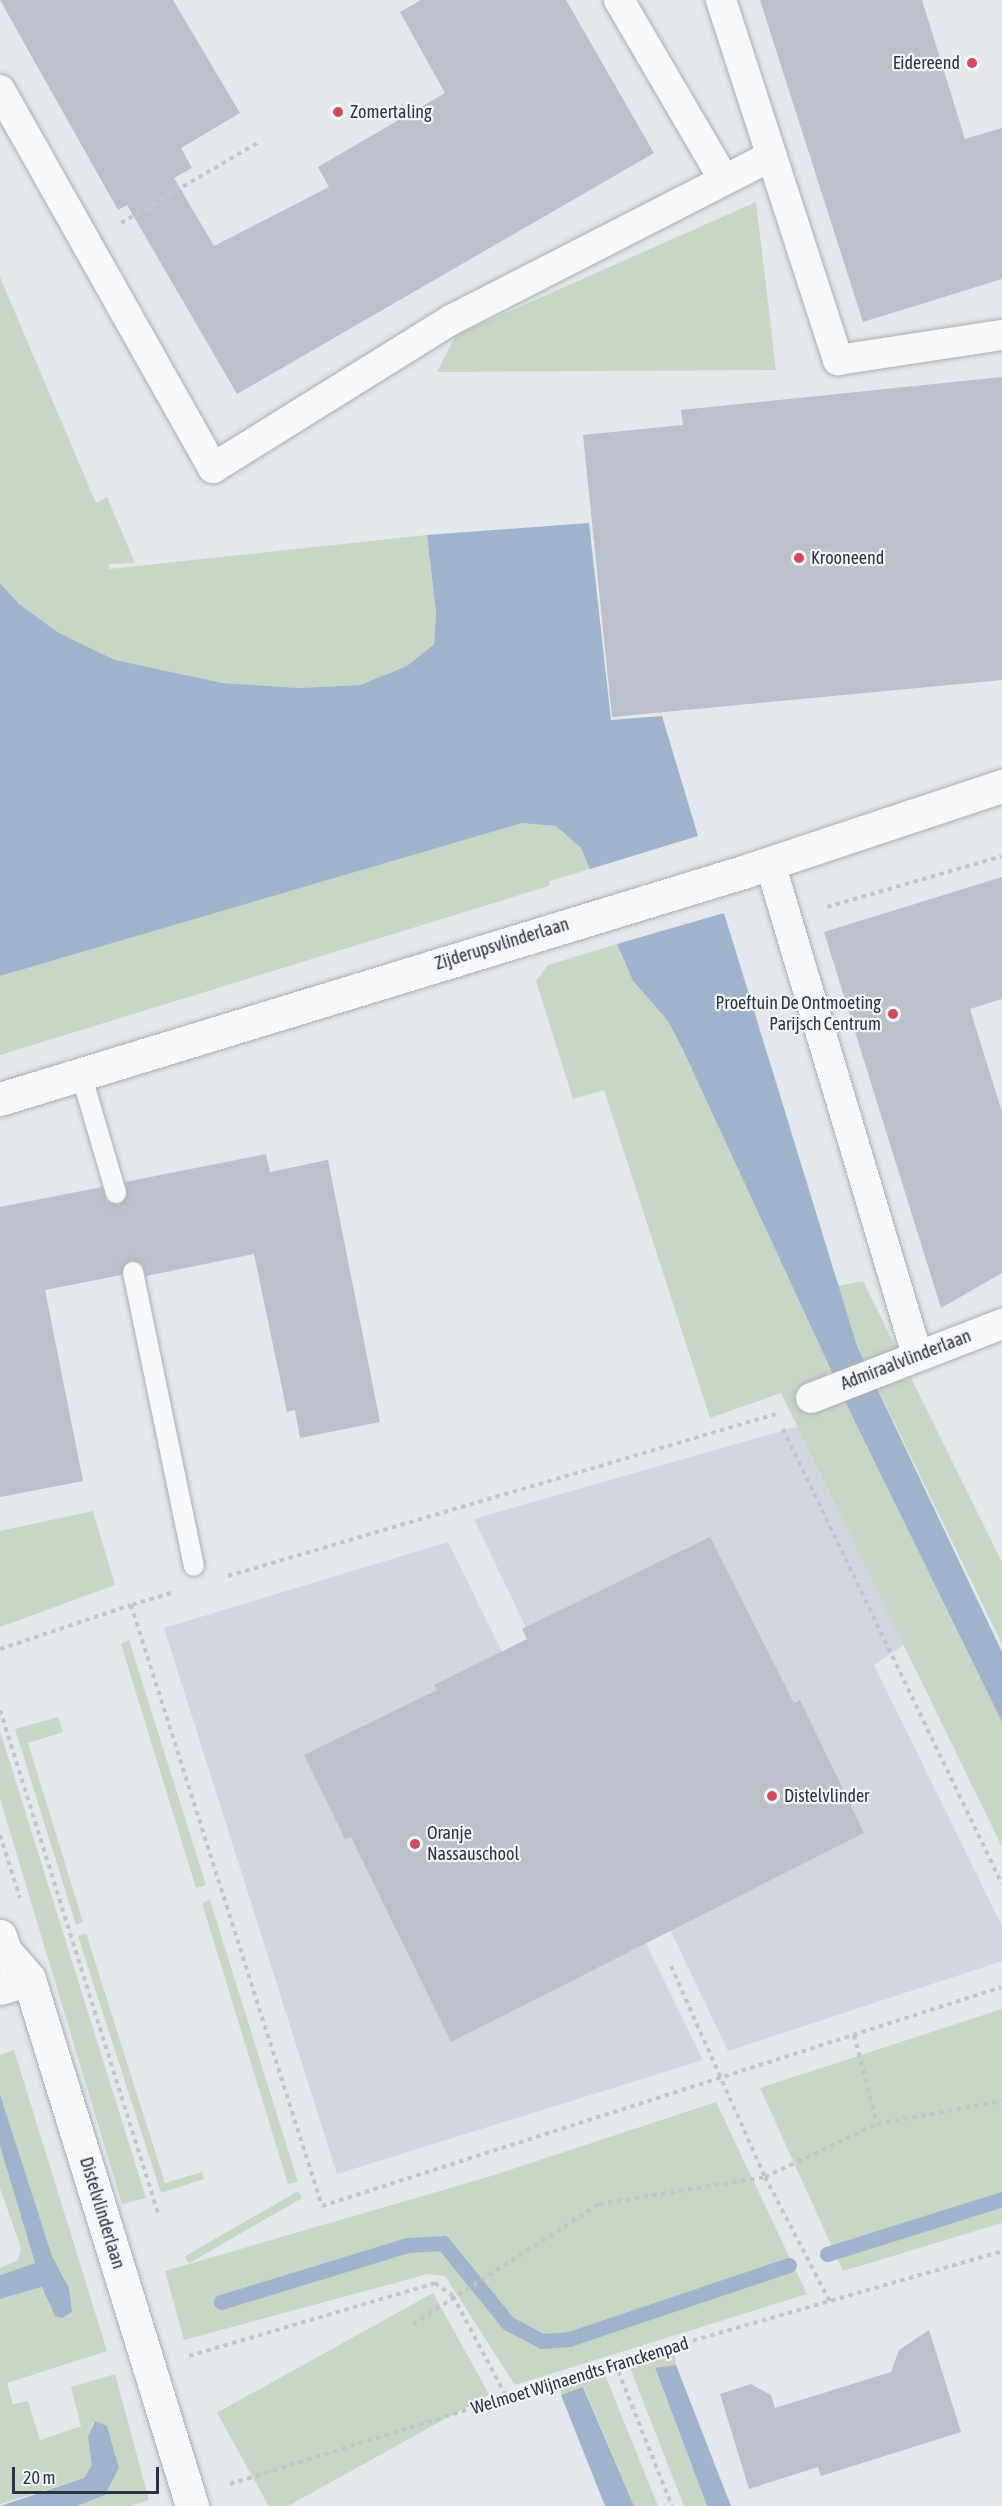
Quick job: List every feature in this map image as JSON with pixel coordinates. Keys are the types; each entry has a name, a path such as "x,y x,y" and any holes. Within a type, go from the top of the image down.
{"street":[{"path":"619,0 724,180"},
{"path":"721,0 838,360 1002,335"},
{"path":"0,90 213,468 451,320 772,156"},
{"name":"Zijderupsvlinderlaan","path":"0,1099 549,929 758,867 1002,786"},
{"path":"758,867 786,918 917,1354"},
{"name":"Admiraalvlinderlaan","path":"811,1398 917,1354 1002,1324"},
{"name":"Distelvlinderlaan","path":"0,1936 151,2368 190,2501"}],"lane":[{"path":"81,1074 116,1193"},
{"path":"133,1272 194,1566"}],"path":[{"path":"86,243 259,142"},
{"path":"786,918 1002,856"},
{"path":"221,1578 776,1414 1002,1884"},
{"path":"0,1649 176,1591"},
{"path":"131,1605 322,2206 1002,1987"},
{"path":"0,1710 158,2213"},
{"path":"671,1965 765,2177 831,2304"},
{"path":"854,2035 877,2124"},
{"path":"413,2324 453,2296 599,2204 765,2177 877,2124 1002,2101"},
{"name":"Welmoet Wijnaendts Franckenpad","path":"190,2501 615,2363 831,2304 1002,2251"},
{"path":"151,2368 435,2283 453,2296 507,2398"},
{"path":"615,2363 672,2506"}],"shaded area":[{"name":"Distelvlinder","path":"799,1426 905,1644 874,1665 1002,1926 1002,1961 728,2051 474,1519"},
{"name":"Oranje Nassauschool","path":"448,1542 703,2060 337,2174 164,1628"}],"green space":[{"path":"756,202 776,370 437,372 456,335"},
{"path":"0,277 96,503 107,497 135,563 109,564 109,569 427,535 436,613 434,644 407,666 360,685 299,688 223,683 115,660 59,633 19,604 0,583"},
{"path":"522,822 556,826 581,848 590,869 550,881 549,886 0,1055 0,976"},
{"path":"617,944 633,981 668,1021 683,1050 855,1422 1002,1722 1002,1847 781,1393 710,1418 604,1090 573,1099 536,981 548,965"},
{"path":"863,1281 1002,1562 1002,1644 857,1346 838,1286"},
{"path":"93,1511 115,1585 0,1627 0,1531"},
{"path":"129,1640 206,1885 196,1888 121,1644"},
{"path":"58,1717 63,1732 28,1743 83,1922 76,1925 15,1729"},
{"path":"0,1734 146,2198 122,2204 0,1799"},
{"path":"210,1900 298,2182 288,2184 202,1903"},
{"path":"86,1933 165,2183 202,2172 204,2179 161,2193 78,1936"},
{"path":"1002,2009 1002,2223 843,2271 760,2088"},
{"path":"14,2050 107,2351 7,2383 13,2404 28,2401 40,2440 81,2426 71,2387 115,2374 149,2500 130,2506 77,2506 105,2495 119,2468 107,2426 92,2422 92,2465 84,2478 0,2504 0,2299 43,2287 55,2316 70,2314 65,2279 52,2257 0,2094 0,2055"},
{"path":"716,2102 807,2294 515,2385 445,2276 428,2274 184,2340 165,2271 488,2177"},
{"path":"0,2146 35,2263 0,2275 0,2268 18,2260 21,2248 0,2188"},
{"path":"298,2191 302,2198 189,2263 185,2256"},
{"path":"433,2293 489,2394 288,2506 269,2506 217,2413"},
{"path":"675,2355 676,2365 655,2369 707,2506 684,2506 629,2365"},
{"path":"604,2372 658,2506 634,2506 584,2387 561,2395 561,2387"}],"water":[{"path":"589,523 611,720 662,716 698,836 590,869 581,848 556,826 522,823 0,976 0,583 19,604 59,633 115,660 223,683 299,688 360,685 407,666 434,644 436,613 427,535"},
{"path":"724,913 857,1346 1002,1652 1002,1722 855,1422 683,1050 668,1021 633,981 617,944"},
{"path":"0,2094 52,2256 69,2288 72,2312 62,2318 55,2316 42,2287 0,2299 0,2275 35,2263 0,2146"},
{"path":"676,2365 731,2506 707,2506 655,2368"},
{"path":"583,2387 634,2506 605,2506 561,2395"},
{"path":"95,2421 107,2426 119,2468 105,2495 77,2506 0,2506 84,2478 92,2465 88,2437"}],"building":[{"path":"0,0 173,0 240,113 181,148 192,168 174,178 214,246 329,187 318,167 445,93 400,12 421,0 566,0 654,153 237,394 127,205 118,210"},
{"path":"760,0 922,0 965,139 1002,128 1002,279 863,322"},
{"name":"Krooneend","path":"1002,377 1002,680 612,717 583,435 683,425 681,410"},
{"path":"1002,877 1002,999 970,1009 1002,1112 1002,1273 941,1308 824,932"},
{"path":"266,1154 270,1172 328,1160 380,1422 300,1438 295,1410 287,1412 254,1254 146,1276 142,1264 131,1260 121,1275 45,1290 83,1481 0,1497 0,1207 102,1187 107,1201 119,1205 127,1196 125,1182"},
{"path":"710,1537 794,1703 800,1700 864,1833 451,2042 351,1837 345,1839 304,1755 437,1690 434,1685 527,1639 522,1629"},
{"path":"929,2330 961,2432 821,2476 818,2467 749,2489 720,2394 751,2384 771,2395 775,2408 891,2372 899,2350"}],"waterway":[{"path":"827,2254 1002,2199"},
{"path":"221,2302 407,2245 443,2243 508,2323 542,2341 569,2339 789,2265"}],"place":[{"name":"Eidereend","path":"972,63"},
{"name":"Zomertaling","path":"338,112"},
{"name":"Krooneend","path":"799,558"},
{"name":"Proeftuin De Ontmoeting Parijsch Centrum","path":"893,1014"},
{"name":"Distelvlinder","path":"772,1796"},
{"name":"Oranje Nassauschool","path":"415,1844"}]}
